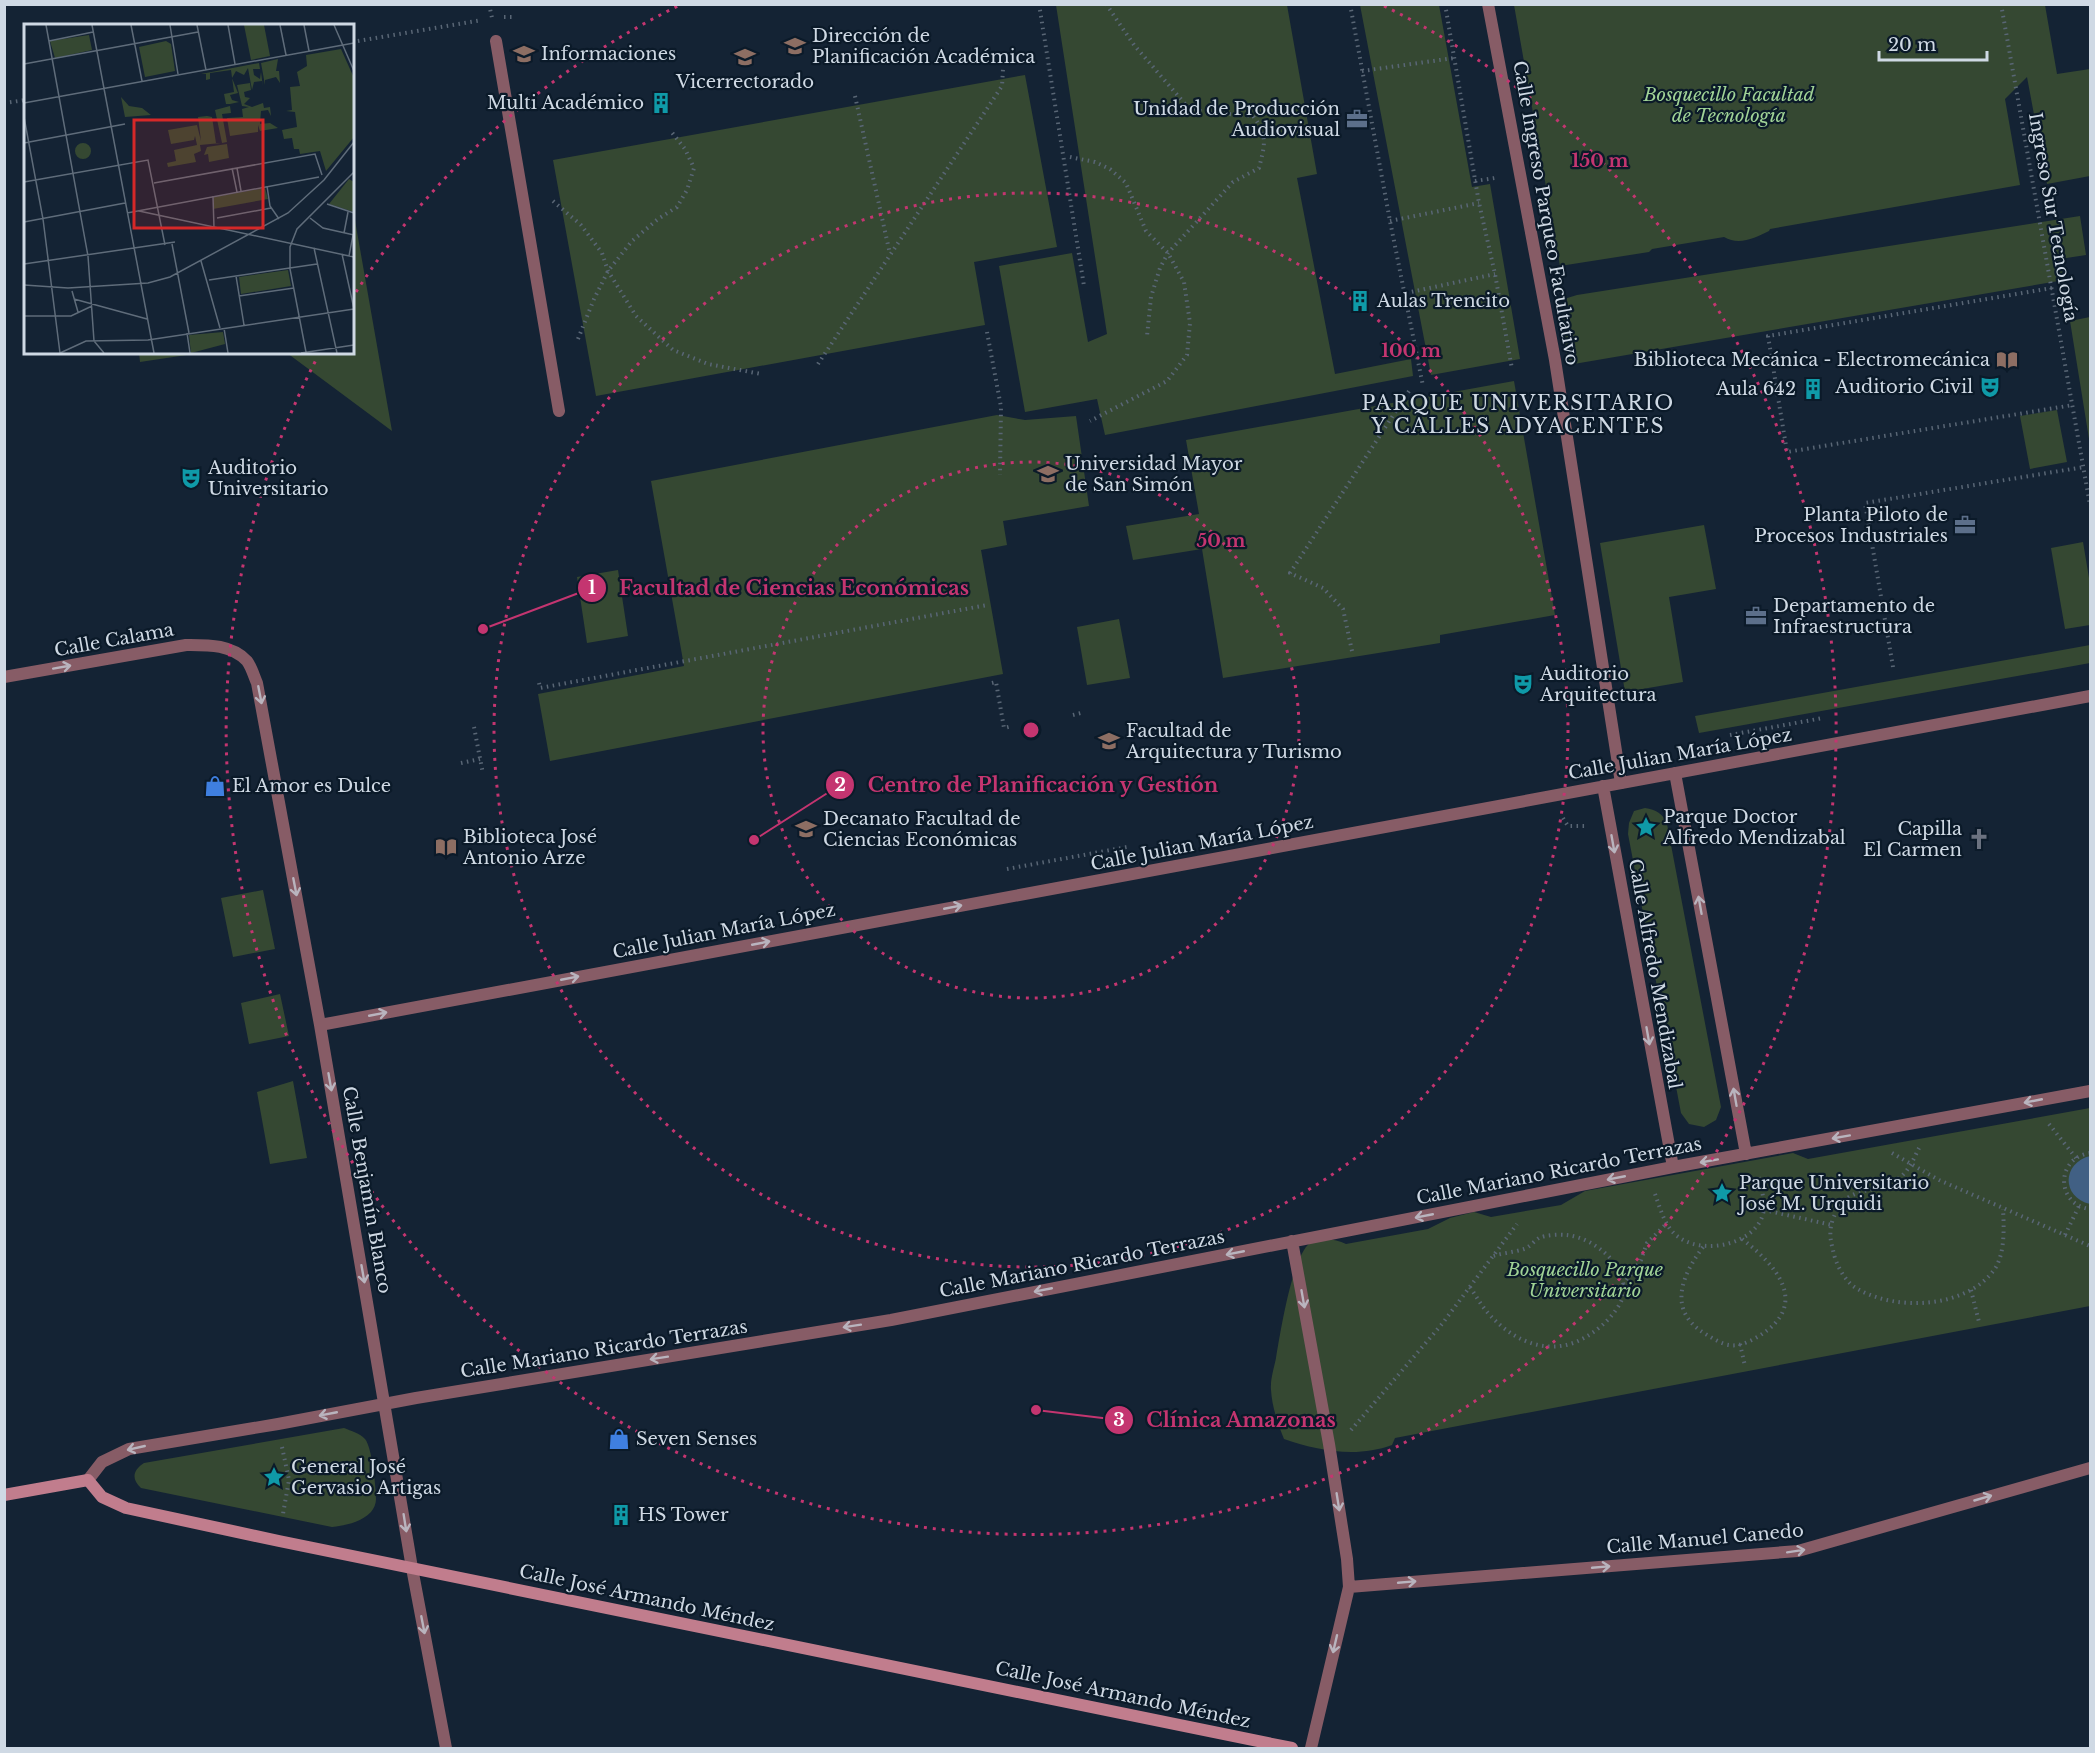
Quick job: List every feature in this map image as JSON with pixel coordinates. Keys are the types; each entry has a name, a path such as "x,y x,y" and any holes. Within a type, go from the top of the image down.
{"street":[{"name":"Calle Ingreso Parqueo Facultativo","path":"1488,4 1555,360 1621,783"},
{"path":"496,41 560,411"},
{"name":"Calle Calama","path":"4,677 186,645 209,645 229,649"},
{"name":"Calle Benjamín Blanco","path":"229,649 247,661 257,683 321,1025 412,1568 446,1749"},
{"name":"Calle Julian María López","path":"321,1025 2091,696"},
{"path":"1675,773 1746,1154"},
{"name":"Calle Alfredo Mendizabal","path":"1603,786 1673,1167"},
{"name":"Calle Mariano Ricardo Terrazas","path":"88,1480 102,1462 129,1449 386,1403 891,1320 1673,1167 2091,1090"},
{"path":"1292,1241 1329,1444 1347,1558 1349,1587 1311,1749"},
{"name":"Calle Manuel Canedo","path":"1349,1587 1798,1551 2091,1468"},
{"path":"4,1495 88,1480"},
{"name":"Calle José Armando Méndez","path":"88,1480 102,1497 126,1508 1292,1749"}],"path":[{"path":"1039,4 1084,286"},
{"path":"1106,4 1134,45 1186,105 1203,112 1253,117 1264,131 1264,147 1259,168 1233,182 1168,253 1160,268 1151,297 1147,336"},
{"path":"1350,4 1423,386"},
{"path":"1445,4 1479,203 1495,274 1512,369"},
{"name":"Ingreso Sur Tecnología","path":"2001,4 2091,505"},
{"path":"354,42 472,21"},
{"path":"1362,71 1454,58"},
{"path":"818,364 1002,86 1002,69"},
{"path":"855,96 890,254"},
{"path":"4,103 24,100"},
{"path":"578,339 608,271 632,241 657,219 677,207 687,190 694,168 686,148 670,130"},
{"path":"1070,158 1095,162 1110,169 1126,183 1146,231 1168,253 1184,282 1190,322 1187,355 1167,381 1090,421"},
{"path":"553,201 581,225 602,253 608,271 636,316 674,350 708,364 761,374"},
{"path":"1390,221 1479,203"},
{"path":"1406,293 1495,274"},
{"path":"2052,288 1768,336 1787,452 2073,405"},
{"path":"987,332 998,408 1000,475"},
{"path":"1352,651 1343,609 1323,588 1290,573 1411,388"},
{"path":"1893,667 1865,503 2084,467"},
{"path":"539,683 540,688 987,605"},
{"path":"992,683 996,682 1004,728 1012,726"},
{"path":"1073,715 1081,713"},
{"path":"474,727 483,774"},
{"path":"461,763 480,759"},
{"path":"2049,1124 2076,1158"},
{"path":"1919,1148 1901,1177 1889,1184 1863,1190 1844,1200 1833,1218 1829,1235 1835,1262 1853,1287 1881,1300 1908,1303 1942,1301 1965,1295 1982,1284 1996,1266 2004,1230 2003,1209"},
{"path":"1892,1152 1939,1180 2091,1246"},
{"path":"2091,1153 2076,1158 2069,1164 2064,1183 2071,1200 2079,1206 2091,1209"},
{"path":"1655,1194 1666,1224 1680,1238 1703,1247 1742,1239 1755,1230 1764,1210 1759,1176"},
{"path":"2065,1235 2079,1206"},
{"path":"1764,1210 1832,1225"},
{"path":"1349,1433 1442,1324 1521,1218"},
{"path":"1623,1285 1641,1260 1647,1243 1666,1224"},
{"path":"1470,1287 1488,1313 1507,1331 1529,1342 1552,1348 1576,1344 1595,1332 1613,1313 1622,1299 1623,1285 1614,1261 1591,1242 1566,1235 1541,1237 1525,1248 1493,1256"},
{"path":"1703,1247 1682,1282 1682,1301 1686,1317 1714,1339 1730,1346 1740,1344 1770,1329 1781,1317 1785,1303 1783,1285 1773,1268 1763,1255 1742,1239"},
{"path":"1971,1290 1979,1322"},
{"path":"1740,1344 1745,1365"},
{"path":"282,1443 289,1480 284,1514"}],"green space":[{"path":"1056,5 1287,5 1317,174 1297,178 1335,374 1411,359 1413,376 1105,435 1097,399 1025,412 999,266 1072,253 1088,342 1107,334"},
{"path":"1360,5 1439,5 1472,187 1490,184 1520,359 1431,375"},
{"name":"Bosquecillo Facultad de Tecnología","path":"1514,5 2045,5 2057,74 2090,69 2090,176 2047,184 2027,77 2005,99 2020,185 1770,229 1764,234 1747,240 1735,241 1724,237 1560,266"},
{"path":"1025,75 1057,247 974,262 985,325 596,396 553,160"},
{"path":"354,215 392,431 288,354 354,354"},
{"path":"2080,216 2086,255 2060,259 2064,280 1568,365 1560,310 1564,299 1577,295"},
{"path":"2090,317 2090,445 2070,321"},
{"path":"139,354 193,354 140,362"},
{"path":"1514,381 1555,615 1440,635 1440,643 1223,678 1202,549 1133,560 1126,526 1199,514 1186,440"},
{"path":"2057,410 2067,462 2030,469 2020,416"},
{"path":"997,415 1025,420 1076,416 1089,506 1003,521 1007,545 981,550 1003,674 550,761 538,694 684,666 651,481"},
{"path":"1704,525 1716,589 1669,597 1683,682 1625,692 1600,543"},
{"path":"2083,542 2090,584 2090,625 2065,629 2051,548"},
{"path":"618,570 628,636 587,643 577,577"},
{"path":"1119,619 1130,678 1087,685 1077,627"},
{"path":"2090,645 2090,663 1699,733 1695,716"},
{"path":"1645,808 1659,813 1667,824 1721,1107 1716,1120 1704,1127 1689,1124 1681,1113 1628,834 1629,823 1634,811"},
{"path":"263,890 275,949 233,957 221,898"},
{"path":"280,994 289,1036 249,1044 241,1003"},
{"path":"293,1081 307,1158 270,1164 257,1092"},
{"name":"Bosquecillo Parque Universitario","path":"2090,1108 2090,1306 1395,1438 1392,1445 1379,1449 1352,1452 1324,1450 1284,1439 1273,1403 1272,1378 1292,1279 1304,1251 1314,1241 1328,1239 1346,1244 1428,1229 1450,1218 1474,1212 1491,1217 1561,1205 1585,1191 1793,1153 1808,1159"},
{"path":"344,1428 361,1435 367,1443 376,1493 376,1501 371,1512 362,1519 348,1524 332,1527 141,1488 135,1478 137,1469 144,1463"}],"water":[{"path":"2090,1156 2090,1204 2074,1195 2069,1180 2074,1165"}],"place":[{"name":"Dirección de Planificación Académica","path":"795,46"},
{"name":"Informaciones","path":"524,54"},
{"name":"Vicerrectorado","path":"745,57"},
{"name":"Multi Académico","path":"661,103"},
{"name":"Unidad de Producción Audiovisual","path":"1357,119"},
{"name":"Aulas Trencito","path":"1360,301"},
{"name":"Biblioteca Mecánica - Electromecánica","path":"2007,360"},
{"name":"Auditorio Civil","path":"1990,387"},
{"name":"Aula 642","path":"1813,389"},
{"name":"Universidad Mayor de San Simón","path":"1048,474"},
{"name":"Auditorio Universitario","path":"191,478"},
{"name":"Planta Piloto de Procesos Industriales","path":"1965,525"},
{"name":"Departamento de Infraestructura","path":"1756,616"},
{"name":"Facultad de Ciencias Económicas","path":"483,629"},
{"name":"Auditorio Arquitectura","path":"1523,684"},
{"name":"Facultad de Arquitectura y Turismo","path":"1109,741"},
{"name":"El Amor es Dulce","path":"215,786"},
{"name":"Parque Doctor Alfredo Mendizabal","path":"1646,827"},
{"name":"Decanato Facultad de Ciencias Económicas","path":"806,829"},
{"name":"Capilla El Carmen","path":"1979,839"},
{"name":"Centro de Planificación y Gestión","path":"754,840"},
{"name":"Biblioteca José Antonio Arze","path":"446,847"},
{"name":"Parque Universitario José M. Urquidi","path":"1722,1193"},
{"name":"Clínica Amazonas","path":"1036,1410"},
{"name":"Seven Senses","path":"619,1439"},
{"name":"General José Gervasio Artigas","path":"274,1477"},
{"name":"HS Tower","path":"621,1515"}],"district":[{"name":"PARQUE UNIVERSITARIO Y CALLES ADYACENTES","path":"1518,414"}]}
